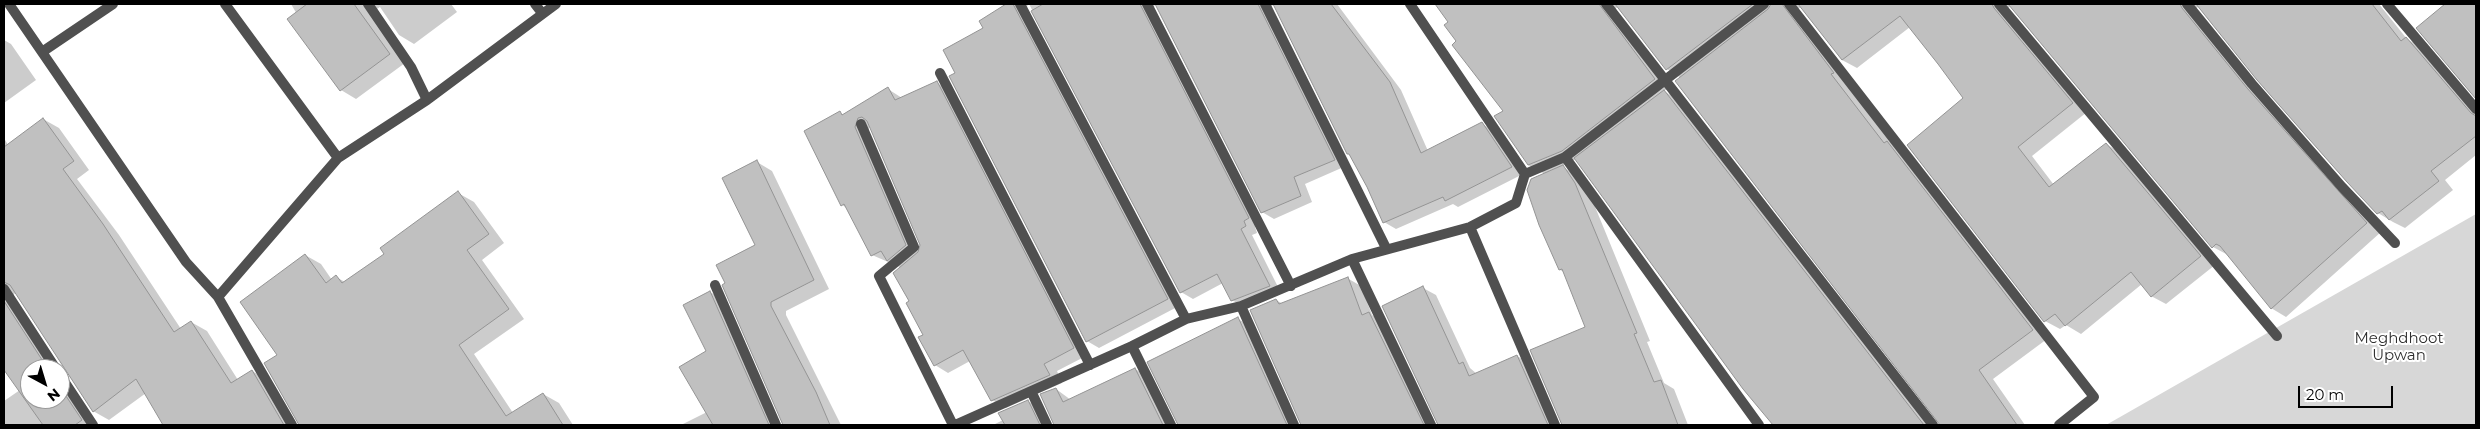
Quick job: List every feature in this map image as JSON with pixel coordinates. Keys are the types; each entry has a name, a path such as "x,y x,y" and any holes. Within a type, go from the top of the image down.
{"street":[{"path":"9,4 186,262 218,298 292,425"},
{"path":"42,52 113,4"},
{"path":"225,4 338,158"},
{"path":"368,4 411,67 427,100"},
{"path":"535,4 542,13"},
{"path":"218,298 338,158 427,100 556,4"},
{"path":"1020,4 1186,319"},
{"path":"1147,4 1291,286"},
{"path":"1265,4 1386,248"},
{"path":"1410,4 1526,174"},
{"path":"1606,4 1667,80 1932,425"},
{"path":"861,124 914,247 879,276 954,425 1132,346 1186,319 1241,306 1352,258 1470,227 1516,203 1526,174 1565,158 1764,4"},
{"path":"1788,4 2094,397 2059,425"},
{"path":"1999,4 2277,336"},
{"path":"2187,4 2252,84 2342,187 2396,243"},
{"path":"2387,4 2476,110"},
{"path":"940,73 1090,365"},
{"path":"1565,158 1759,425"},
{"path":"1470,227 1556,425"},
{"path":"1352,258 1430,425"},
{"path":"715,285 776,425"},
{"path":"4,288 50,359"},
{"path":"1241,306 1294,425"},
{"path":"1132,346 1171,425"},
{"path":"70,391 92,425"},
{"path":"1031,391 1047,425"}],"green space":[{"name":"Meghdhoot Upwan","path":"2476,214 2476,425 2106,425"}],"building":[{"path":"307,4 354,4 390,54 340,91 287,19"},
{"path":"1006,4 1013,4 1168,299 1086,342 949,76 955,73 943,50 983,28 979,21"},
{"path":"1043,4 1140,4 1249,218 1244,221 1246,226 1241,229 1270,286 1231,301 1217,274 1180,293 1031,11"},
{"path":"1155,4 1258,4 1335,160 1294,177 1301,196 1261,213"},
{"path":"1273,4 1331,4 1390,82 1421,153 1482,122 1512,167 1445,201 1443,197 1383,223 1367,187 1349,154 1347,154"},
{"path":"1435,4 1599,4 1655,79 1562,151 1528,165 1494,116 1503,111 1452,45 1456,41 1444,25 1448,22"},
{"path":"1615,4 1753,4 1666,70"},
{"path":"1771,4 1782,4 1834,73 1831,74 1884,143 1887,141 2033,330 1979,370 2017,425 1940,425 1675,81 1768,9"},
{"path":"1798,4 1992,4 2073,103 2018,147 2049,187 2106,143 2201,256 2151,297 2131,272 2065,326 2055,314 2044,322 1907,145 1963,98 1938,64 1900,16 1842,60"},
{"path":"2008,4 2180,4 2247,88 2367,223 2271,309 2220,246 2216,244 2212,248"},
{"path":"2196,4 2372,4 2401,41 2406,37 2471,113 2476,116 2476,136 2431,171 2439,181 2389,220 2382,211 2377,214 2347,182 2257,80"},
{"path":"2445,4 2476,4 2476,99 2416,28"},
{"path":"937,81 1074,348 1044,364 1050,375 991,401 963,350 934,366 918,337 923,335 906,303 909,301 893,273 918,252 920,245 867,121 862,117 858,118 855,127 906,245 887,261 881,251 871,256 844,204 841,206 804,131 840,111 842,115 888,87 895,100"},
{"path":"1664,90 1924,425 1773,425 1743,389 1574,158"},
{"path":"43,118 74,161 63,169 103,224 174,332 191,321 231,383 252,370 284,425 163,425 136,379 93,412 70,377 70,359 58,359 10,285 4,282 4,147"},
{"path":"757,160 814,280 771,302 771,306 816,392 830,425 783,425 722,285 725,283 716,265 755,245 722,178"},
{"path":"1563,165 1575,183 1637,333 1634,334 1654,382 1661,380 1678,425 1562,425 1530,350 1585,327 1562,269 1559,270 1539,225 1527,190 1531,179"},
{"path":"458,191 489,234 467,250 509,309 459,345 506,416 543,393 563,425 299,425 264,363 277,355 240,302 305,254 326,283 336,275 342,283 384,254 380,248"},
{"path":"1348,277 1362,315 1369,312 1424,425 1301,425 1250,310 1276,299 1279,304"},
{"path":"1423,286 1459,364 1463,362 1469,376 1517,355 1548,425 1438,425 1382,306"},
{"path":"710,291 769,425 713,425 679,367 706,351 683,305"},
{"path":"4,301 42,359 20,359 20,393 4,370"},
{"path":"1238,317 1287,425 1178,425 1147,362"},
{"path":"1135,368 1163,425 1054,425 1040,394 1056,388 1063,402"},
{"path":"1028,400 1040,425 1005,425 998,413"},
{"path":"70,402 82,420 75,425 43,425 32,409 70,409"}]}
